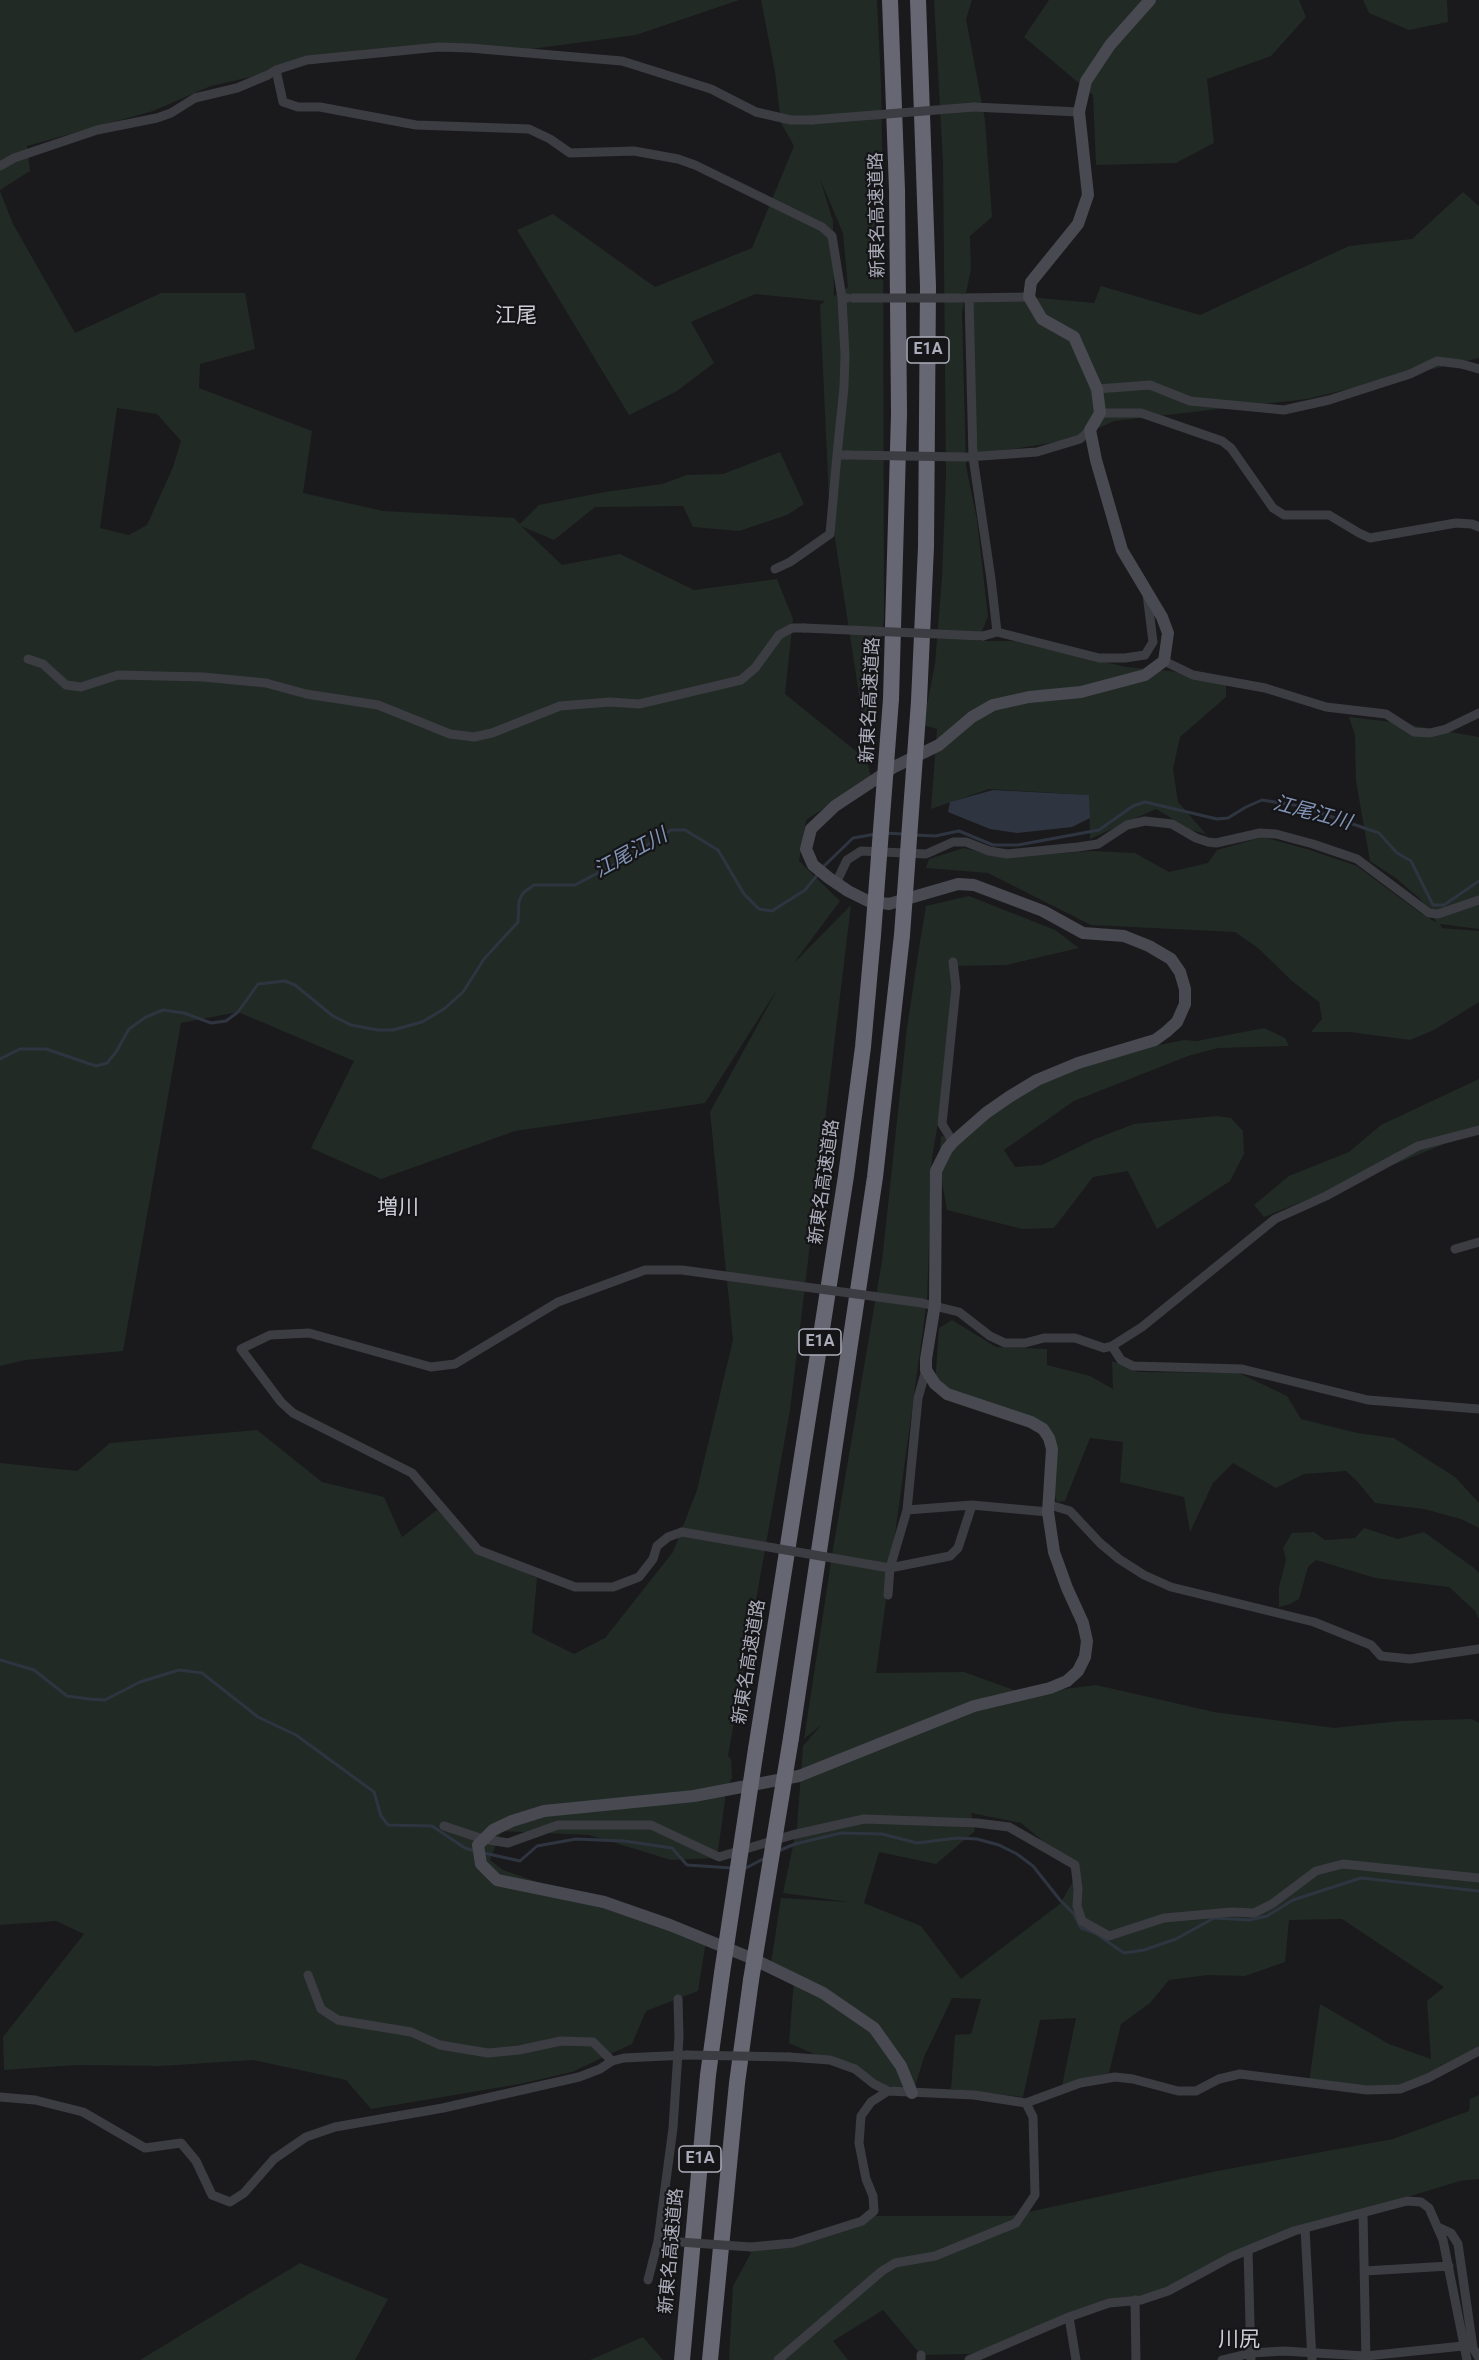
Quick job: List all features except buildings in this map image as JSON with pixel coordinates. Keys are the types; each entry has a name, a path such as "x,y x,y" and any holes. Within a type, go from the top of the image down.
{"highway":[{"name":"新東名高速道路","path":"682,2353 708,2074 756,1749 846,1176 863,1047 873,935 891,699 899,381 897,190 890,0"},
{"name":"E1A","path":"710,2360 737,2083 875,1177 902,936 919,701 926,548 928,286 918,0"}],"street":[{"path":"837,455 969,457 1037,452 1080,438 1090,430 1100,413 1097,389 1074,337 1042,319 1029,297 1031,282 1078,224 1088,195 1079,112 1086,81 1110,45 1150,0"},
{"path":"0,166 97,130 171,113 195,98 237,88 276,70 307,60 431,48 470,48 622,62 711,88 756,112 791,120 974,107 1079,112"},
{"path":"276,70 283,102 298,107 320,106 416,125 529,129 570,153 634,151 678,159 695,165 822,227 832,236 842,298 845,355 830,534 776,569"},
{"path":"842,298 1029,297"},
{"path":"965,298 969,457 991,579 997,632"},
{"path":"1097,389 1150,385 1190,400 1284,410 1329,400 1410,374 1437,361 1479,369"},
{"path":"1100,413 1142,413 1222,441 1231,448 1274,508 1284,515 1329,515 1370,538 1456,523 1479,527"},
{"path":"888,1595 890,1568 907,1510 918,1398 926,1370 936,1171 953,1142 986,1113 1037,1080 1078,1063 1155,1040 1167,1032 1177,1022 1185,1004 1185,988 1180,972 1171,959 1149,946 1124,936 1083,933 1043,911 974,885 958,884 889,904 868,901 836,883 813,865 806,849 811,829 835,806 894,767 939,745 972,717 993,705 1029,696 1081,692 1145,675 1164,661 1168,633 1162,617 1122,550 1096,460 1090,430"},
{"path":"28,659 43,664 66,685 81,687 118,675 204,677 266,683 306,694 378,705 450,734 474,737 492,733 560,706 610,702 639,704 741,680 755,668 779,635 792,628 984,636 997,632 1099,658 1145,655 1153,642 1146,590"},
{"path":"1164,661 1193,675 1265,688 1326,707 1386,714 1414,732 1430,733 1446,729 1479,713"},
{"path":"836,883 847,860 861,851 926,854 953,842 966,842 989,851 1007,854 1078,847 1098,844 1127,825 1145,821 1172,824 1208,842 1216,843 1260,833 1275,834 1313,844 1357,859 1429,913 1438,914 1479,900"},
{"path":"953,962 956,987 942,1124 953,1142"},
{"path":"972,1505 958,1548 950,1556 890,1568 682,1532 668,1537 657,1546 653,1559 639,1577 613,1587 575,1587 478,1550 412,1473 293,1413 280,1402 241,1349 270,1335 309,1333 431,1367 455,1364 558,1302 645,1270 682,1270 929,1304 959,1312 990,1336 1005,1343 1024,1343 1044,1338 1075,1338 1104,1348 1112,1346 1142,1327 1275,1218 1326,1196 1418,1146 1479,1130"},
{"path":"1455,1249 1479,1242"},
{"path":"1112,1346 1121,1360 1134,1366 1242,1369 1368,1400 1479,1409"},
{"path":"912,2093 901,2066 874,2028 823,1993 751,1958 670,1925 604,1902 497,1880 481,1864 481,1842 493,1830 512,1821 544,1811 694,1796 799,1776 974,1706 1050,1688 1067,1681 1078,1671 1085,1657 1088,1641 1054,1552 1049,1508 1052,1449 1049,1438 1043,1429 1031,1422 947,1394 935,1384 926,1370"},
{"path":"907,1510 972,1505 1070,1511 1100,1543 1119,1559 1144,1575 1171,1587 1314,1622 1371,1645 1381,1656 1410,1659 1479,1649"},
{"path":"444,1826 481,1842 508,1843 558,1825 651,1824 719,1857 792,1834 864,1819 977,1823 1009,1827 1075,1865 1078,1889 1077,1906 1082,1921 1109,1936 1164,1918 1232,1912 1254,1913 1272,1904 1316,1870 1343,1864 1479,1878"},
{"path":"308,1976 321,2009 338,2020 411,2032 440,2045 488,2053 519,2050 561,2041 593,2042 612,2061"},
{"path":"648,2280 661,2241 683,2055 678,1999"},
{"path":"0,2097 35,2100 83,2112 145,2148 181,2143 196,2161 212,2195 230,2202 244,2193 274,2159 306,2138 325,2130 443,2108 579,2077 600,2069 612,2061 624,2058 683,2055 830,2060 855,2069 874,2084 888,2091 974,2096 1026,2103 1080,2083 1115,2077 1133,2079 1178,2091 1196,2091 1219,2079 1240,2074 1367,2090 1400,2089 1428,2078 1479,2050"},
{"path":"661,2241 750,2247 793,2243 862,2221 874,2211 873,2196 866,2179 859,2143 861,2116 871,2102 888,2091"},
{"path":"778,2360 888,2267 895,2263 934,2256 1016,2223 1035,2195 1033,2117 1026,2103"},
{"path":"969,2360 1069,2317 1109,2303 1135,2300 1168,2291 1248,2250 1305,2228 1407,2201 1421,2202 1430,2208 1438,2227 1449,2266 1467,2360"},
{"path":"1363,2213 1366,2358"},
{"path":"1438,2227 1451,2233 1458,2244 1473,2348 1479,2358"},
{"path":"1305,2228 1312,2356"},
{"path":"1248,2250 1251,2357"},
{"path":"1365,2271 1449,2266"},
{"path":"1135,2300 1136,2360"},
{"path":"1069,2317 1076,2360"},
{"path":"1460,2333 1472,2332"},
{"path":"1222,2360 1251,2357 1420,2356 1463,2346"}],"shaded area":[{"path":"0,0 739,0 636,35 516,51 374,49 211,86 153,111 27,146 30,171 0,190"},
{"path":"761,0 877,0 883,191 884,617 869,759 829,500 820,305 825,301 755,294 691,322 714,363 677,391 629,415 517,230 553,214 655,287 752,248 794,146 781,123 775,72","holes":["820,179 843,233 848,287 834,296 833,221"]},
{"path":"934,0 972,0 966,19 985,120 992,217 970,236 971,269 962,312 966,466 977,520 988,616 978,641 1013,641 1126,667 1170,671 1226,681 1226,697 1180,737 1173,769 1178,802 1206,834 1191,830 1156,809 1090,839 1089,795 989,789 931,809 937,729 923,725 935,664 942,577 946,475 943,162"},
{"path":"1049,0 1299,0 1306,17 1271,56 1207,79 1214,143 1176,163 1096,165 1093,95 1024,37"},
{"path":"1363,0 1447,0 1448,22 1409,30 1369,13"},
{"path":"0,191 13,224 75,333 161,293 245,293 255,349 200,364 199,388 312,431 303,493 383,511 514,518 520,524 539,505 662,484 687,475 723,474 780,452 804,504 787,515 739,531 693,527 683,506 595,507 554,540 521,526 562,565 620,554 694,590 777,579 793,619 785,694 867,760 871,778 806,820 799,861 840,901 793,964 851,905 790,1410 728,1756 731,1759 732,1777 726,1793 717,1858 671,1860 589,1835 501,1831 490,1860 503,1870 706,1941 698,1991 646,2011 632,2044 572,2072 520,2084 371,2109 346,2080 253,2060 162,2066 78,2065 4,2070 3,2037 84,1934 56,1921 0,1925 0,1463 77,1471 110,1443 257,1430 322,1482 384,1497 402,1537 437,1510 478,1550 537,1578 532,1633 574,1654 605,1638 673,1552 697,1490 733,1340 710,1112 778,988 705,1103 515,1131 381,1179 311,1148 354,1061 238,1012 181,1023 123,1351 25,1360 0,1366","holes":["117,408 157,414 181,441 173,467 147,525 129,535 100,528"]},
{"path":"1463,192 1479,206 1479,358 1307,399 1114,421 1075,439 977,455 969,298 1029,297 1094,303 1101,286 1200,315 1349,246 1412,239"},
{"path":"1349,717 1479,737 1479,929 1440,924 1442,928 1479,931 1479,1002 1434,1030 1410,1040 1350,1032 1311,1032 1322,1019 1319,1002 1292,981 1258,948 1235,932 1091,925 988,873 926,868 929,859 964,848 1004,858 1091,851 1135,853 1169,872 1208,863 1217,850 1263,837 1357,866 1437,923 1420,899 1397,879 1370,861 1356,781 1355,735"},
{"path":"993,790 1089,795 1090,818 1072,827 1017,833 990,829 948,812 950,802"},
{"path":"969,896 1055,930 1079,948 1006,965 956,966 950,1051 932,1158 927,1300 876,1673 964,1672 1025,1694 1096,1685 1214,1712 1334,1728 1399,1721 1472,1719 1479,1723 1479,2049 1447,2067 1440,2064 1445,2069 1400,2089 1309,2082 1320,2004 1389,2044 1431,2059 1427,2001 1444,1987 1342,1919 1289,1920 1285,1962 1245,1976 1208,1975 1169,1980 1150,2003 1121,2024 1109,2073 1062,2086 1076,2018 1040,2020 1023,2097 951,2089 955,2035 971,2034 981,1999 952,1998 924,2057 914,2090 887,2086 789,2043 794,1979 771,1963 781,1898 849,1902 783,1893 797,1827 803,1746 821,1725 804,1739 833,1549 882,1261 907,1028 926,906","holes":["971,1813 1021,1823 1079,1871 1060,1904 961,1979 921,1926 864,1903 879,1852 936,1864 975,1831"]},
{"path":"1264,1028 1285,1038 1289,1046 1218,1048 1188,1056 1074,1101 1004,1150 1015,1167 1042,1165 1095,1139 1134,1124 1217,1116 1231,1118 1243,1131 1244,1154 1230,1181 1157,1229 1128,1171 1093,1177 1054,1228 1022,1229 947,1210 939,1165 941,1136 958,1138 1043,1078 1095,1058 1184,1040 1197,1041"},
{"path":"1479,1079 1479,1130 1264,1217 1254,1205 1289,1176 1349,1152 1381,1125"},
{"path":"952,1320 996,1347 1047,1349 1047,1365 1090,1376 1113,1389 1112,1361 1138,1372 1239,1373 1287,1396 1301,1419 1357,1433 1394,1438 1455,1477 1479,1503 1479,1528 1461,1519 1424,1509 1375,1503 1346,1471 1304,1474 1276,1488 1233,1463 1213,1483 1190,1532 1184,1497 1120,1482 1123,1442 1090,1438 1065,1501 1057,1502 1050,1480 1050,1433 935,1384 939,1328"},
{"path":"1364,1528 1398,1539 1424,1532 1474,1568 1479,1573 1479,1619 1475,1611 1449,1587 1375,1578 1316,1560 1308,1567 1299,1599 1279,1607 1279,1587 1286,1560 1283,1548 1292,1533 1314,1532 1325,1540 1355,1538"},
{"path":"1479,2095 1479,2179 1460,2181 1305,2228 1168,2289 1109,2303 986,2350 969,2354 921,2355 883,2310 833,2341 848,2360 729,2360 733,2286 752,2251 873,2216 1010,2216 1217,2171 1393,2139 1469,2111 1470,2099"},
{"path":"300,2263 388,2299 355,2360 140,2360"},
{"path":"643,2337 663,2360 590,2360"}],"waterway":[{"name":"江尾江川","path":"915,835 935,836 959,831 993,845 1018,845 1099,830 1133,806 1145,802 1217,819 1228,818 1262,800 1300,806 1379,833 1397,853 1411,861 1433,905 1444,905 1479,881"},
{"name":"江尾江川","path":"0,1059 20,1049 46,1049 96,1066 107,1063 129,1029 146,1017 163,1010 184,1013 211,1023 226,1021 238,1012 258,984 285,981 295,985 333,1016 351,1025 393,1030 422,1022 444,1009 463,992 484,959 518,922 519,901 523,893 534,885 575,885 630,856 671,830 685,830 718,850 744,894 759,909 772,911 805,890 819,873"},
{"name":"江尾江川","path":"885,833 903,834"},
{"name":"江尾江川","path":"823,867 853,838 876,834"},
{"path":"0,1660 34,1670 67,1696 89,1699 105,1700 140,1682 179,1670 202,1673 258,1717 296,1735 374,1792 381,1816 388,1825 432,1826 465,1848 475,1851"},
{"path":"778,1851 795,1844 841,1833 882,1834 917,1843 957,1838 977,1839 999,1845 1017,1854 1033,1866 1074,1914 1081,1928 1095,1933 1124,1953 1144,1950 1176,1939 1214,1918 1249,1920 1267,1916 1293,1900 1361,1878 1479,1891"},
{"path":"484,1853 520,1861 537,1846 576,1839 624,1841 672,1848 687,1865 732,1868"},
{"path":"744,1869 765,1858"}],"district":[{"name":"江尾","path":"516,317"},
{"name":"増川","path":"398,1209"},
{"name":"川尻","path":"1239,2341"}]}
